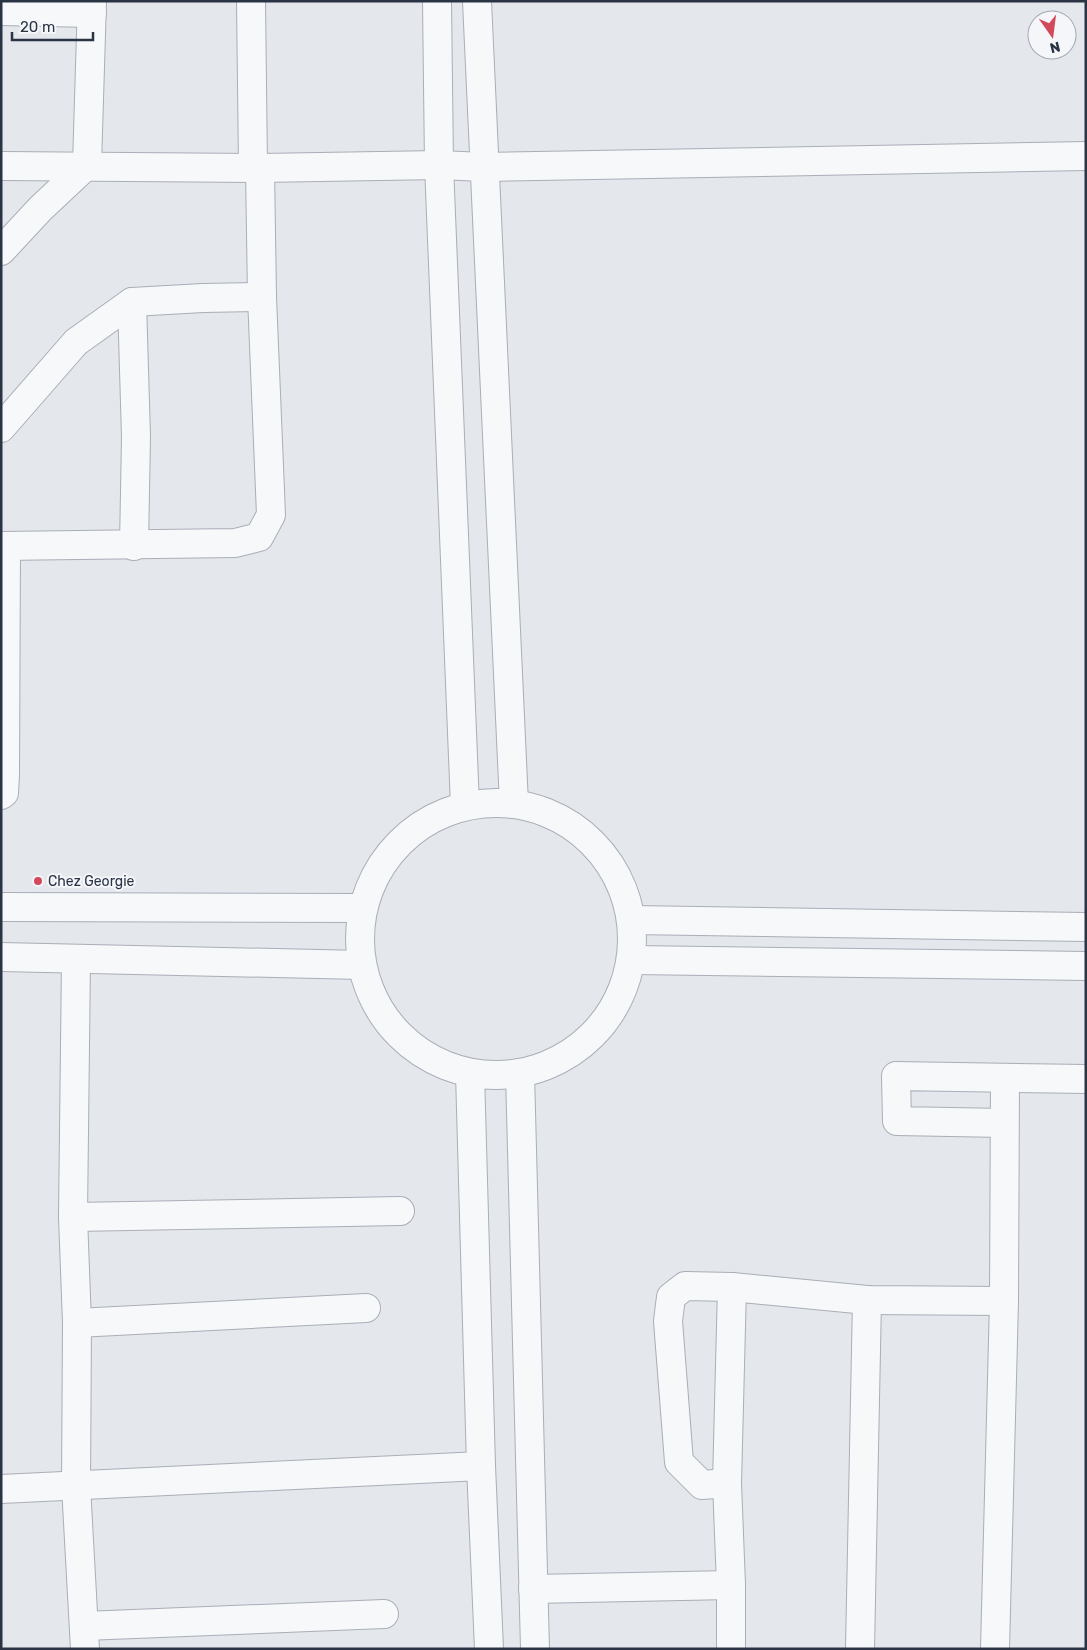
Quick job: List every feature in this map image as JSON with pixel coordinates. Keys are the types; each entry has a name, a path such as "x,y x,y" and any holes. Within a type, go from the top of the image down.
{"street":[{"path":"1,795 4,794 6,775 3,659 4,546 134,546 235,543 259,537 271,515 251,1"},
{"path":"437,1 439,165 465,806"},
{"path":"477,1 514,804"},
{"path":"1,11 92,7 87,165 41,208 1,251"},
{"path":"1,166 87,165 256,168 439,165 484,167 1086,156"},
{"path":"1,428 76,342 132,302 262,297"},
{"path":"132,302 136,437 134,546"},
{"path":"489,803 514,804 539,809 562,819 584,833 602,851 616,872 627,896 632,920 632,960 624,988 611,1013 594,1035 572,1053 555,1061 520,1073 495,1076 470,1073 445,1066 420,1053 400,1036 382,1015 374,999 362,965 359,937 363,908 373,880 389,854 411,833 436,817 465,806 489,803"},
{"path":"1,907 363,908"},
{"path":"632,920 1086,927"},
{"path":"1,957 362,965"},
{"path":"76,958 74,1217 77,1324 76,1486 84,1637 384,1614"},
{"path":"632,960 1086,966"},
{"path":"470,1073 481,1466 489,1649"},
{"path":"520,1073 536,1649"},
{"path":"1004,1123 897,1121 896,1076 1086,1079"},
{"path":"995,1649 1004,1301 1005,1078"},
{"path":"74,1217 400,1211"},
{"path":"727,1483 702,1485 679,1462 668,1321 671,1297 685,1286 732,1288 867,1300 1004,1301"},
{"path":"731,1649 732,1586 727,1483 732,1288"},
{"path":"860,1649 867,1300"},
{"path":"77,1324 366,1308"},
{"path":"1,1489 481,1466"},
{"path":"533,1589 732,1586"}],"place":[{"name":"Chez Georgie","path":"38,881"}]}
